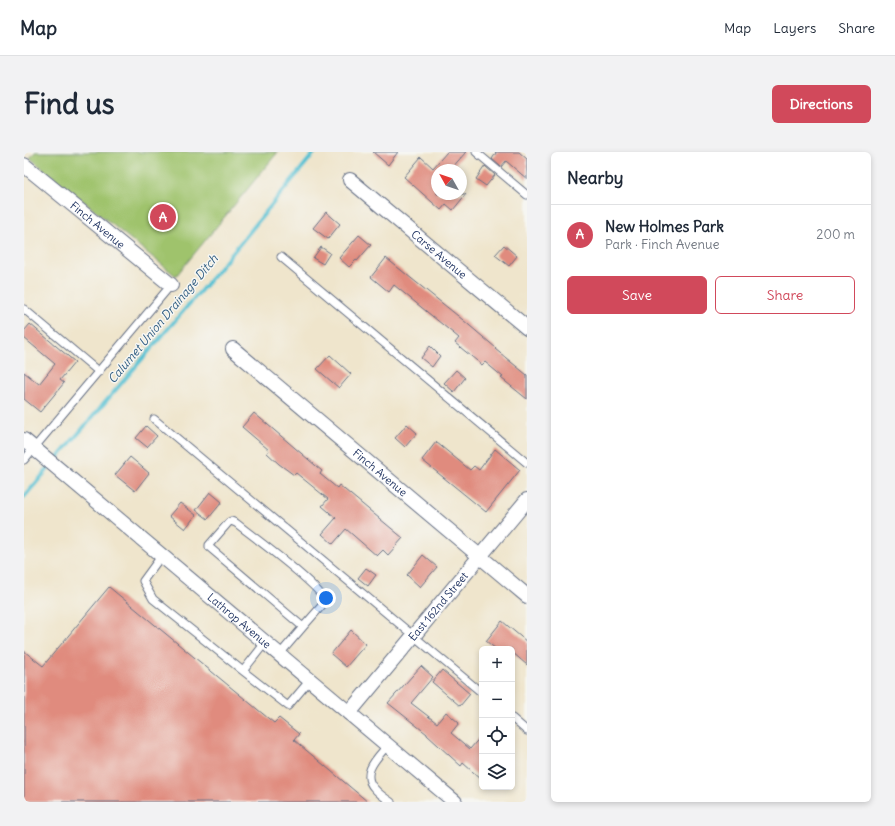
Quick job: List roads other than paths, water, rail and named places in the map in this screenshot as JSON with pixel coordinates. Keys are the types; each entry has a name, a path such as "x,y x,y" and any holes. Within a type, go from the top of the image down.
{"street":[{"name":"Finch Avenue","path":"24,165 171,285"},
{"name":"Carse Avenue","path":"350,180 527,328"},
{"name":"Finch Avenue","path":"232,349 527,596"},
{"name":"Lathrop Avenue","path":"34,448 455,802"},
{"name":"East 162nd Street","path":"349,713 527,500"}],"lane":[{"path":"476,152 527,195"},
{"path":"281,257 527,463"},
{"path":"24,460 171,285"},
{"path":"24,309 99,372"},
{"path":"154,419 479,691"},
{"path":"279,655 325,602 324,598 310,582 236,523 231,521 229,522 209,546 303,627"},
{"path":"162,556 143,581 153,599 288,706 310,680"},
{"path":"243,671 266,643"},
{"path":"515,720 527,730"},
{"path":"387,746 370,767 368,778 373,788 391,802"}],"waterway":[{"name":"Calumet Union Drainage Ditch","path":"24,497 215,274 315,152"}],"place":[{"name":"New Holmes Park","path":"163,217"}]}
